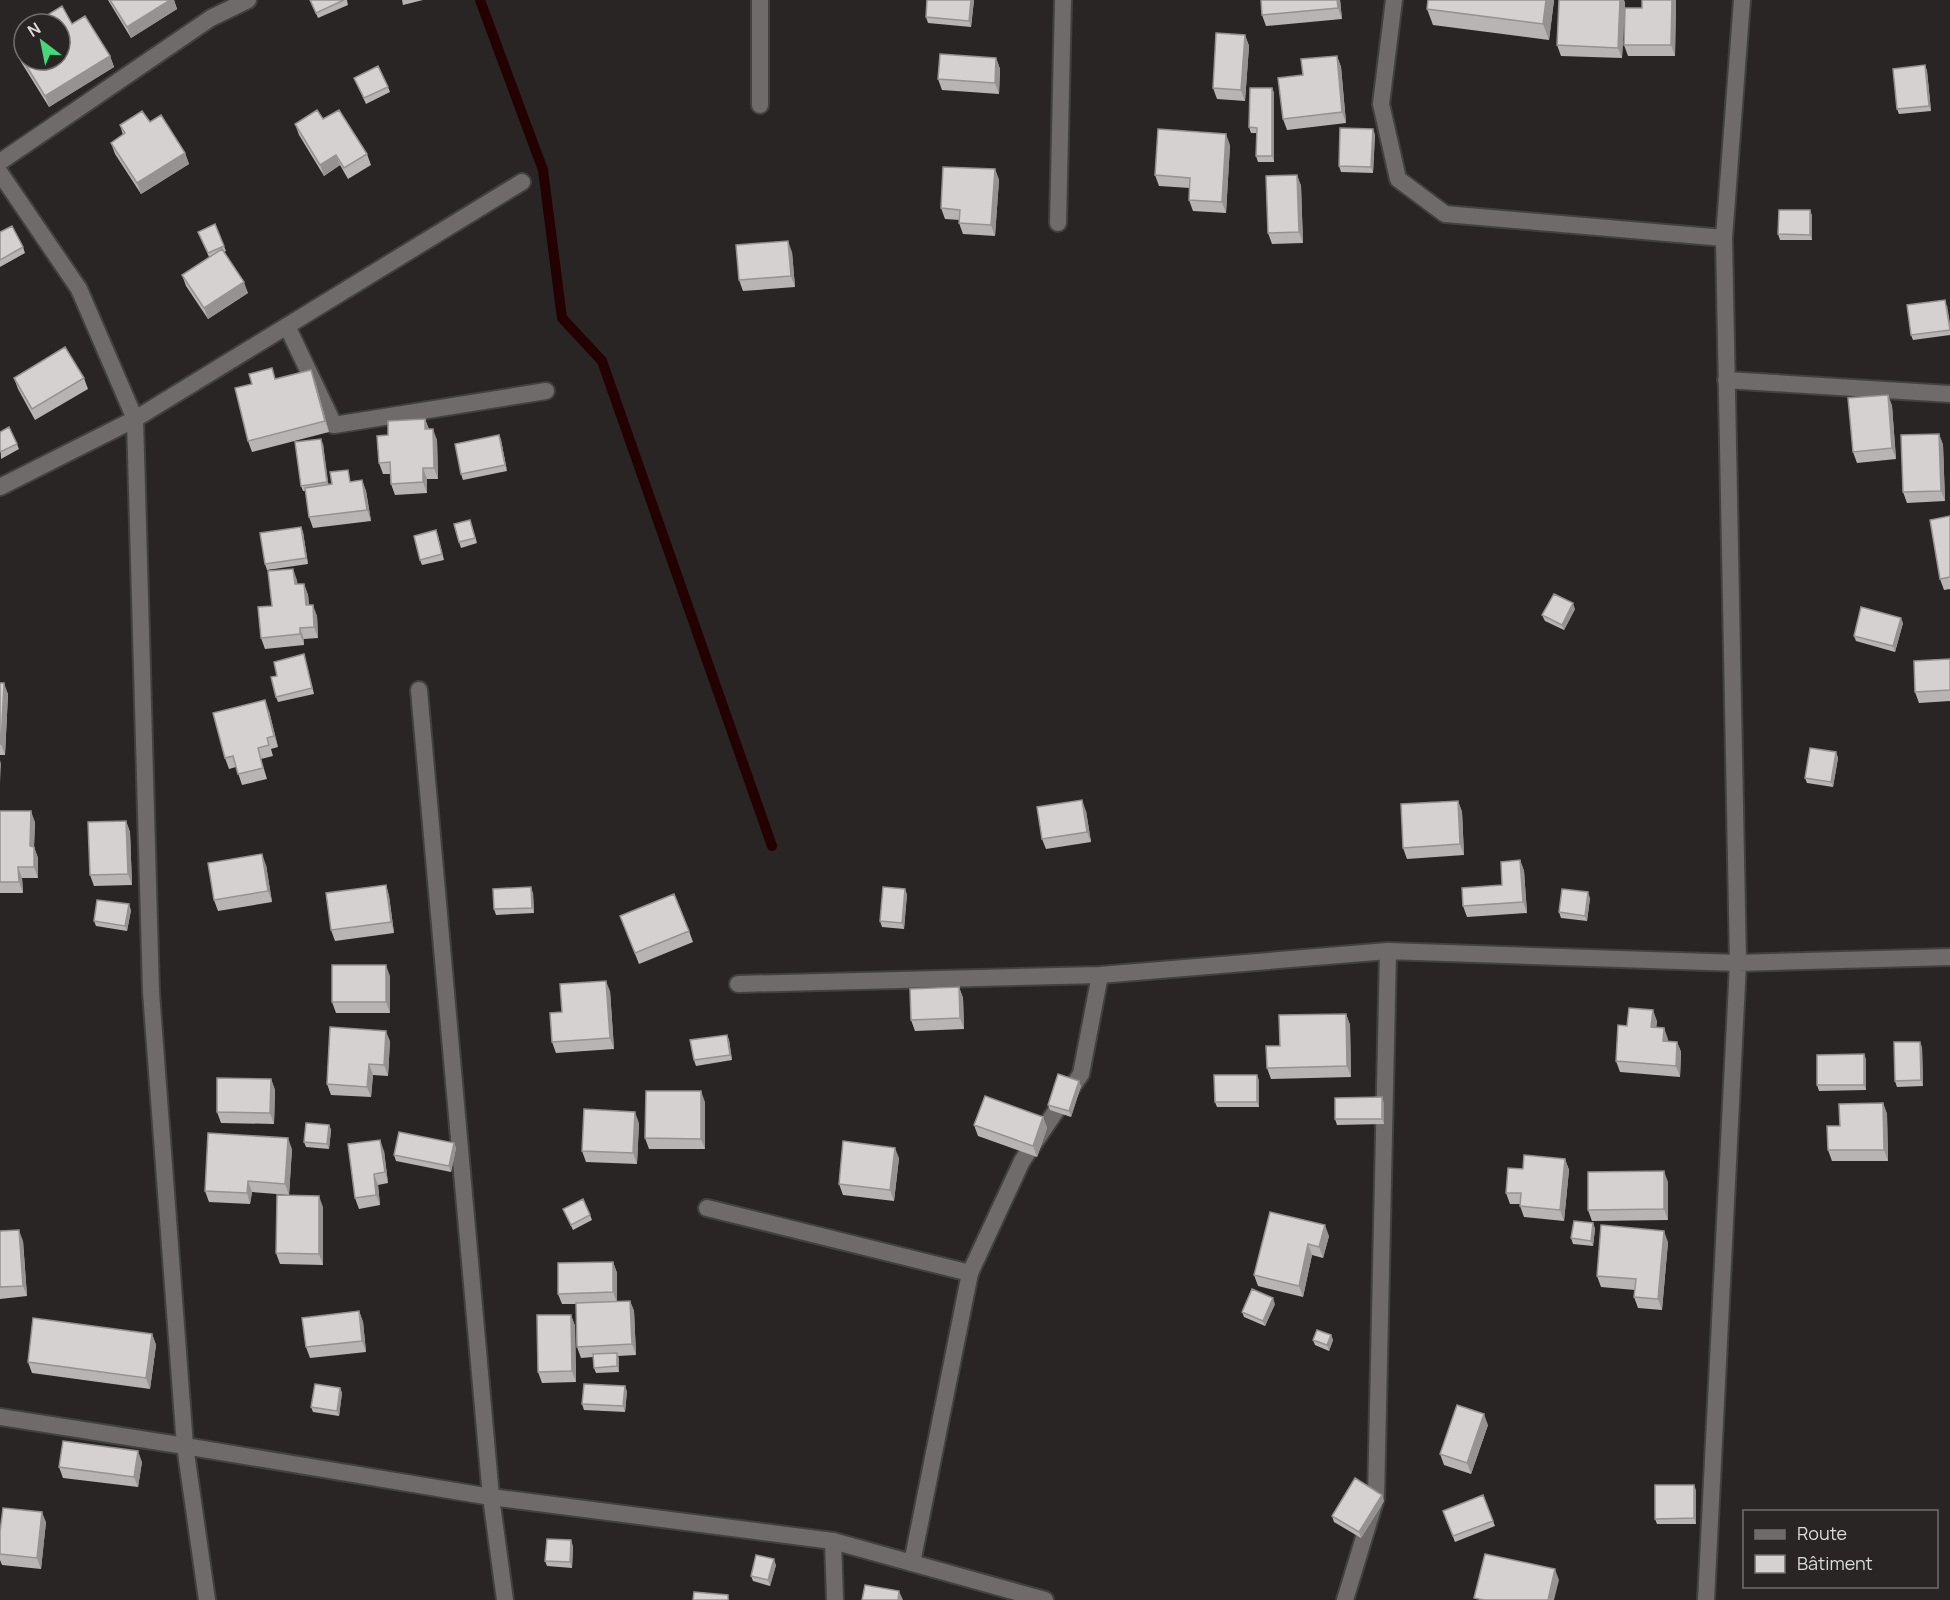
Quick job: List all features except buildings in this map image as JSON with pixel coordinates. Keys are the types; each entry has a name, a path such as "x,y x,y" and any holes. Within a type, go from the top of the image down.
{"street":[{"path":"0,162 211,18 248,0"},
{"path":"760,0 760,105"},
{"path":"1058,223 1063,0"},
{"path":"1394,0 1381,104 1398,179 1445,214 1724,238"},
{"path":"1706,1600 1738,963 1724,238 1742,0"},
{"path":"0,172 79,289 135,419 151,992 185,1446 207,1600"},
{"path":"0,487 135,419 522,182"},
{"path":"287,326 334,425 546,391"},
{"path":"1726,380 1950,394"},
{"path":"419,690 491,1497 505,1600"},
{"path":"1345,1600 1376,1498 1388,951"},
{"path":"738,984 1100,975 1388,951 1738,963 1950,957"},
{"path":"912,1563 970,1273 1022,1161 1082,1074 1100,975"},
{"path":"707,1208 970,1273"},
{"path":"0,1417 491,1497 832,1541 1045,1600"},
{"path":"832,1541 835,1600"}],"waterway":[{"path":"480,0 543,170 562,318 602,361 772,846"}]}
